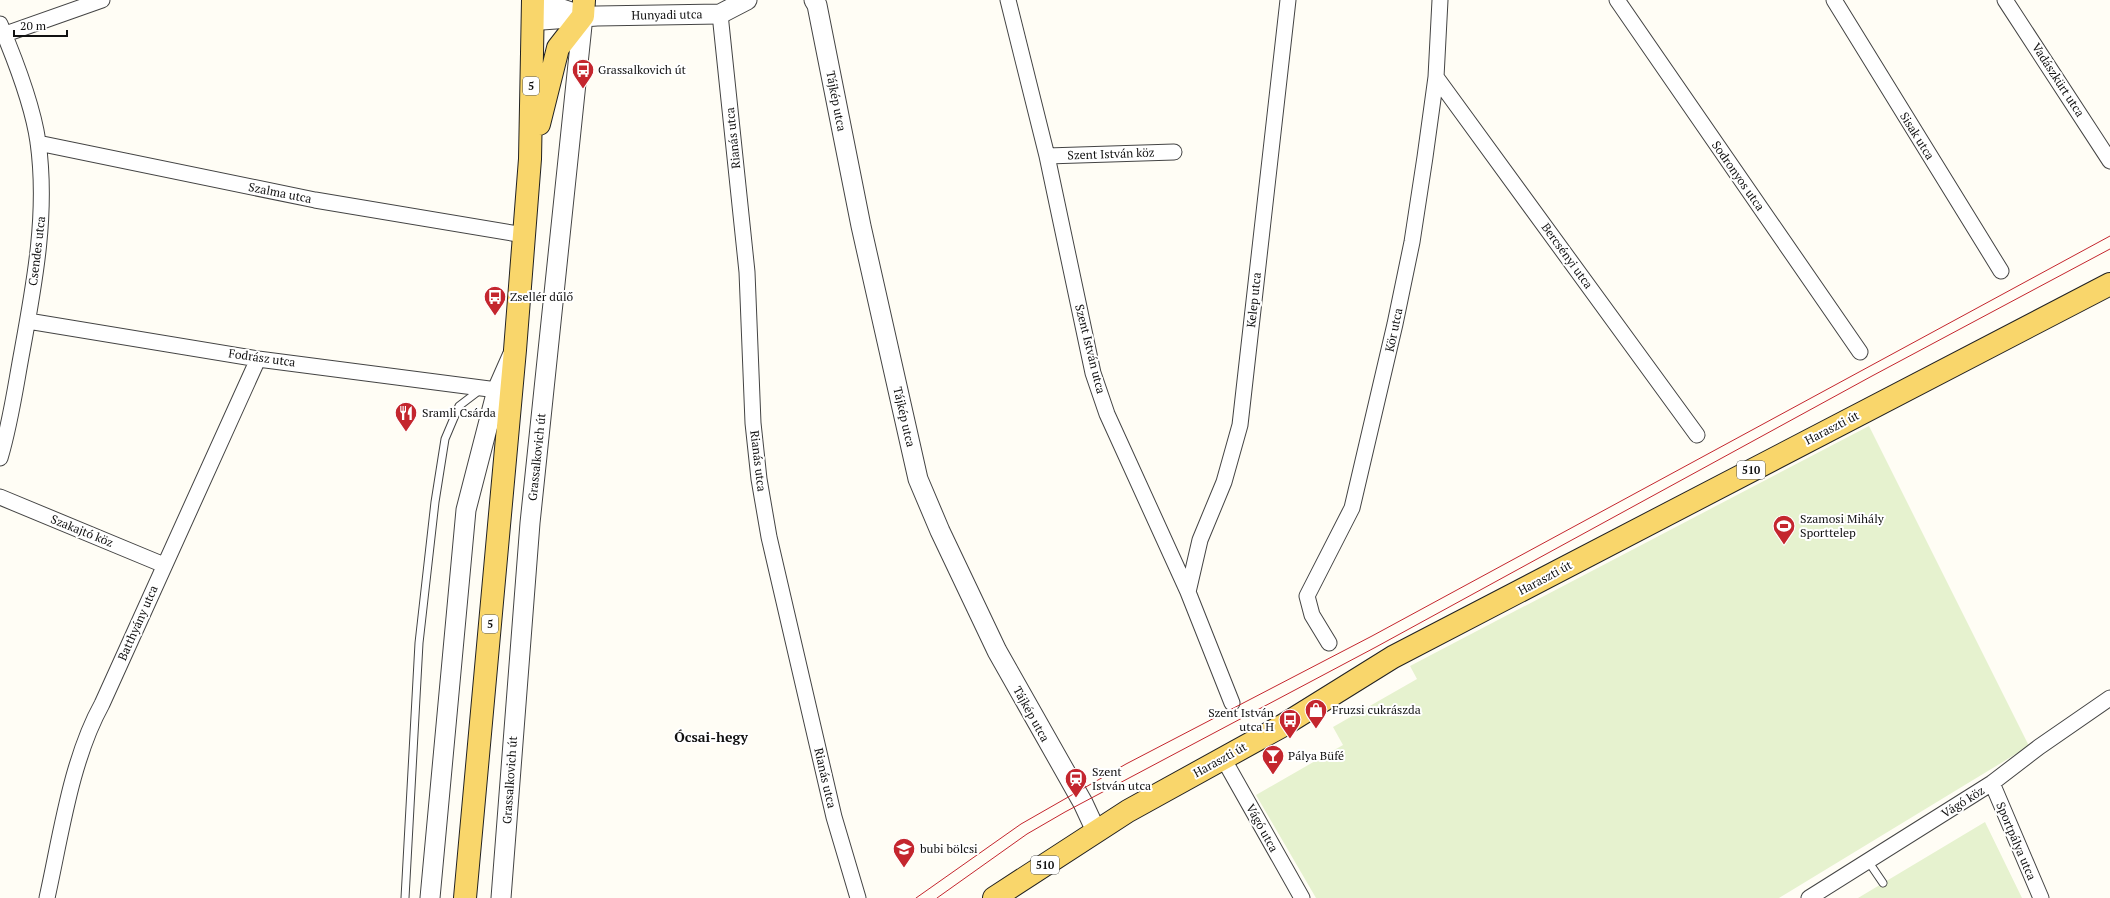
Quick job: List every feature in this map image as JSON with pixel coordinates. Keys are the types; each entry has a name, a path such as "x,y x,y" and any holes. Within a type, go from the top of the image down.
{"main road":[{"name":"5","path":"465,898 515,350 530,159 532,6"},
{"path":"530,159 558,48 583,8"},
{"name":"Haraszti út","path":"994,898 1128,811 1282,726 1393,657 2110,284"}],"street":[{"path":"2,31 102,0"},
{"name":"Hunyadi utca","path":"583,8 720,14 747,0"},
{"name":"Tájkép utca","path":"814,0 818,13 861,226 918,479 940,531 997,652 1062,769 1083,803 1096,831"},
{"name":"Szent István utca","path":"1008,0 1047,156 1093,373 1110,421 1188,592 1232,703"},
{"name":"Kelep utca","path":"1188,592 1200,540 1224,482 1240,425 1288,0"},
{"name":"Kör utca","path":"1329,643 1312,615 1307,596 1310,587 1327,558 1349,514 1395,324 1412,242 1436,77 1440,0"},
{"name":"Sodronyos utca","path":"1617,0 1860,352"},
{"name":"Sisak utca","path":"1834,0 2001,271"},
{"name":"Vadászkürt utca","path":"2006,0 2110,161"},
{"path":"532,6 542,20 583,8"},
{"name":"Grassalkovich út","path":"500,898 530,523 583,8"},
{"name":"Rianás utca","path":"720,14 747,272 753,423 761,486 769,537 832,809 858,898"},
{"name":"Csendes utca","path":"0,458 6,437 28,321 41,236 42,205 38,143 32,116 2,31"},
{"name":"Bercsényi utca","path":"1436,77 1697,435"},
{"name":"Szalma utca","path":"38,143 315,200 524,235"},
{"name":"Szent István köz","path":"1047,156 1174,152"},
{"name":"Fodrász utca","path":"28,321 258,359 490,388"},
{"path":"430,898 466,510 490,388 515,350"},
{"name":"Batthyány utca","path":"47,898 80,751 89,727 102,704 258,359"},
{"name":"Szakajtó köz","path":"0,497 164,564"},
{"name":"Vágó köz","path":"1810,898 1992,784 2040,747 2110,698"},
{"name":"Vágó utca","path":"1223,758 1302,898"},
{"name":"Sportpálya utca","path":"1992,784 2041,898"},
{"path":"1083,803 1102,815 1128,811"}],"lane":[{"path":"405,898 419,643 442,455 445,439 459,406 490,388"},
{"path":"1868,862 1883,883"}],"green space":[{"name":"Szamosi Mihály Sporttelep","path":"1869,426 2029,746 1779,898 1316,898 1256,795 1343,745 1333,727 1417,679 1410,666"},
{"path":"1985,822 2022,898 1858,898"}],"tram line":[{"path":"916,898 1021,824 1126,764 1372,636 2110,236"},
{"path":"937,898 1027,834 1065,812 1376,647 1872,376 2110,249"}],"place":[{"name":"Grassalkovich út","path":"583,90"},
{"name":"Zsellér dűlő","path":"495,316"},
{"name":"Sramli Csárda","path":"406,432"},
{"name":"Szamosi Mihály Sporttelep","path":"1784,546"},
{"name":"Fruzsi cukrászda","path":"1316,730"},
{"name":"Szent István utca H","path":"1290,740"},
{"name":"Pálya Büfé","path":"1273,776"},
{"name":"Szent István utca","path":"1076,798"},
{"name":"bubi bölcsi","path":"904,868"}],"district":[{"name":"Ócsai-hegy","path":"711,737"}]}
